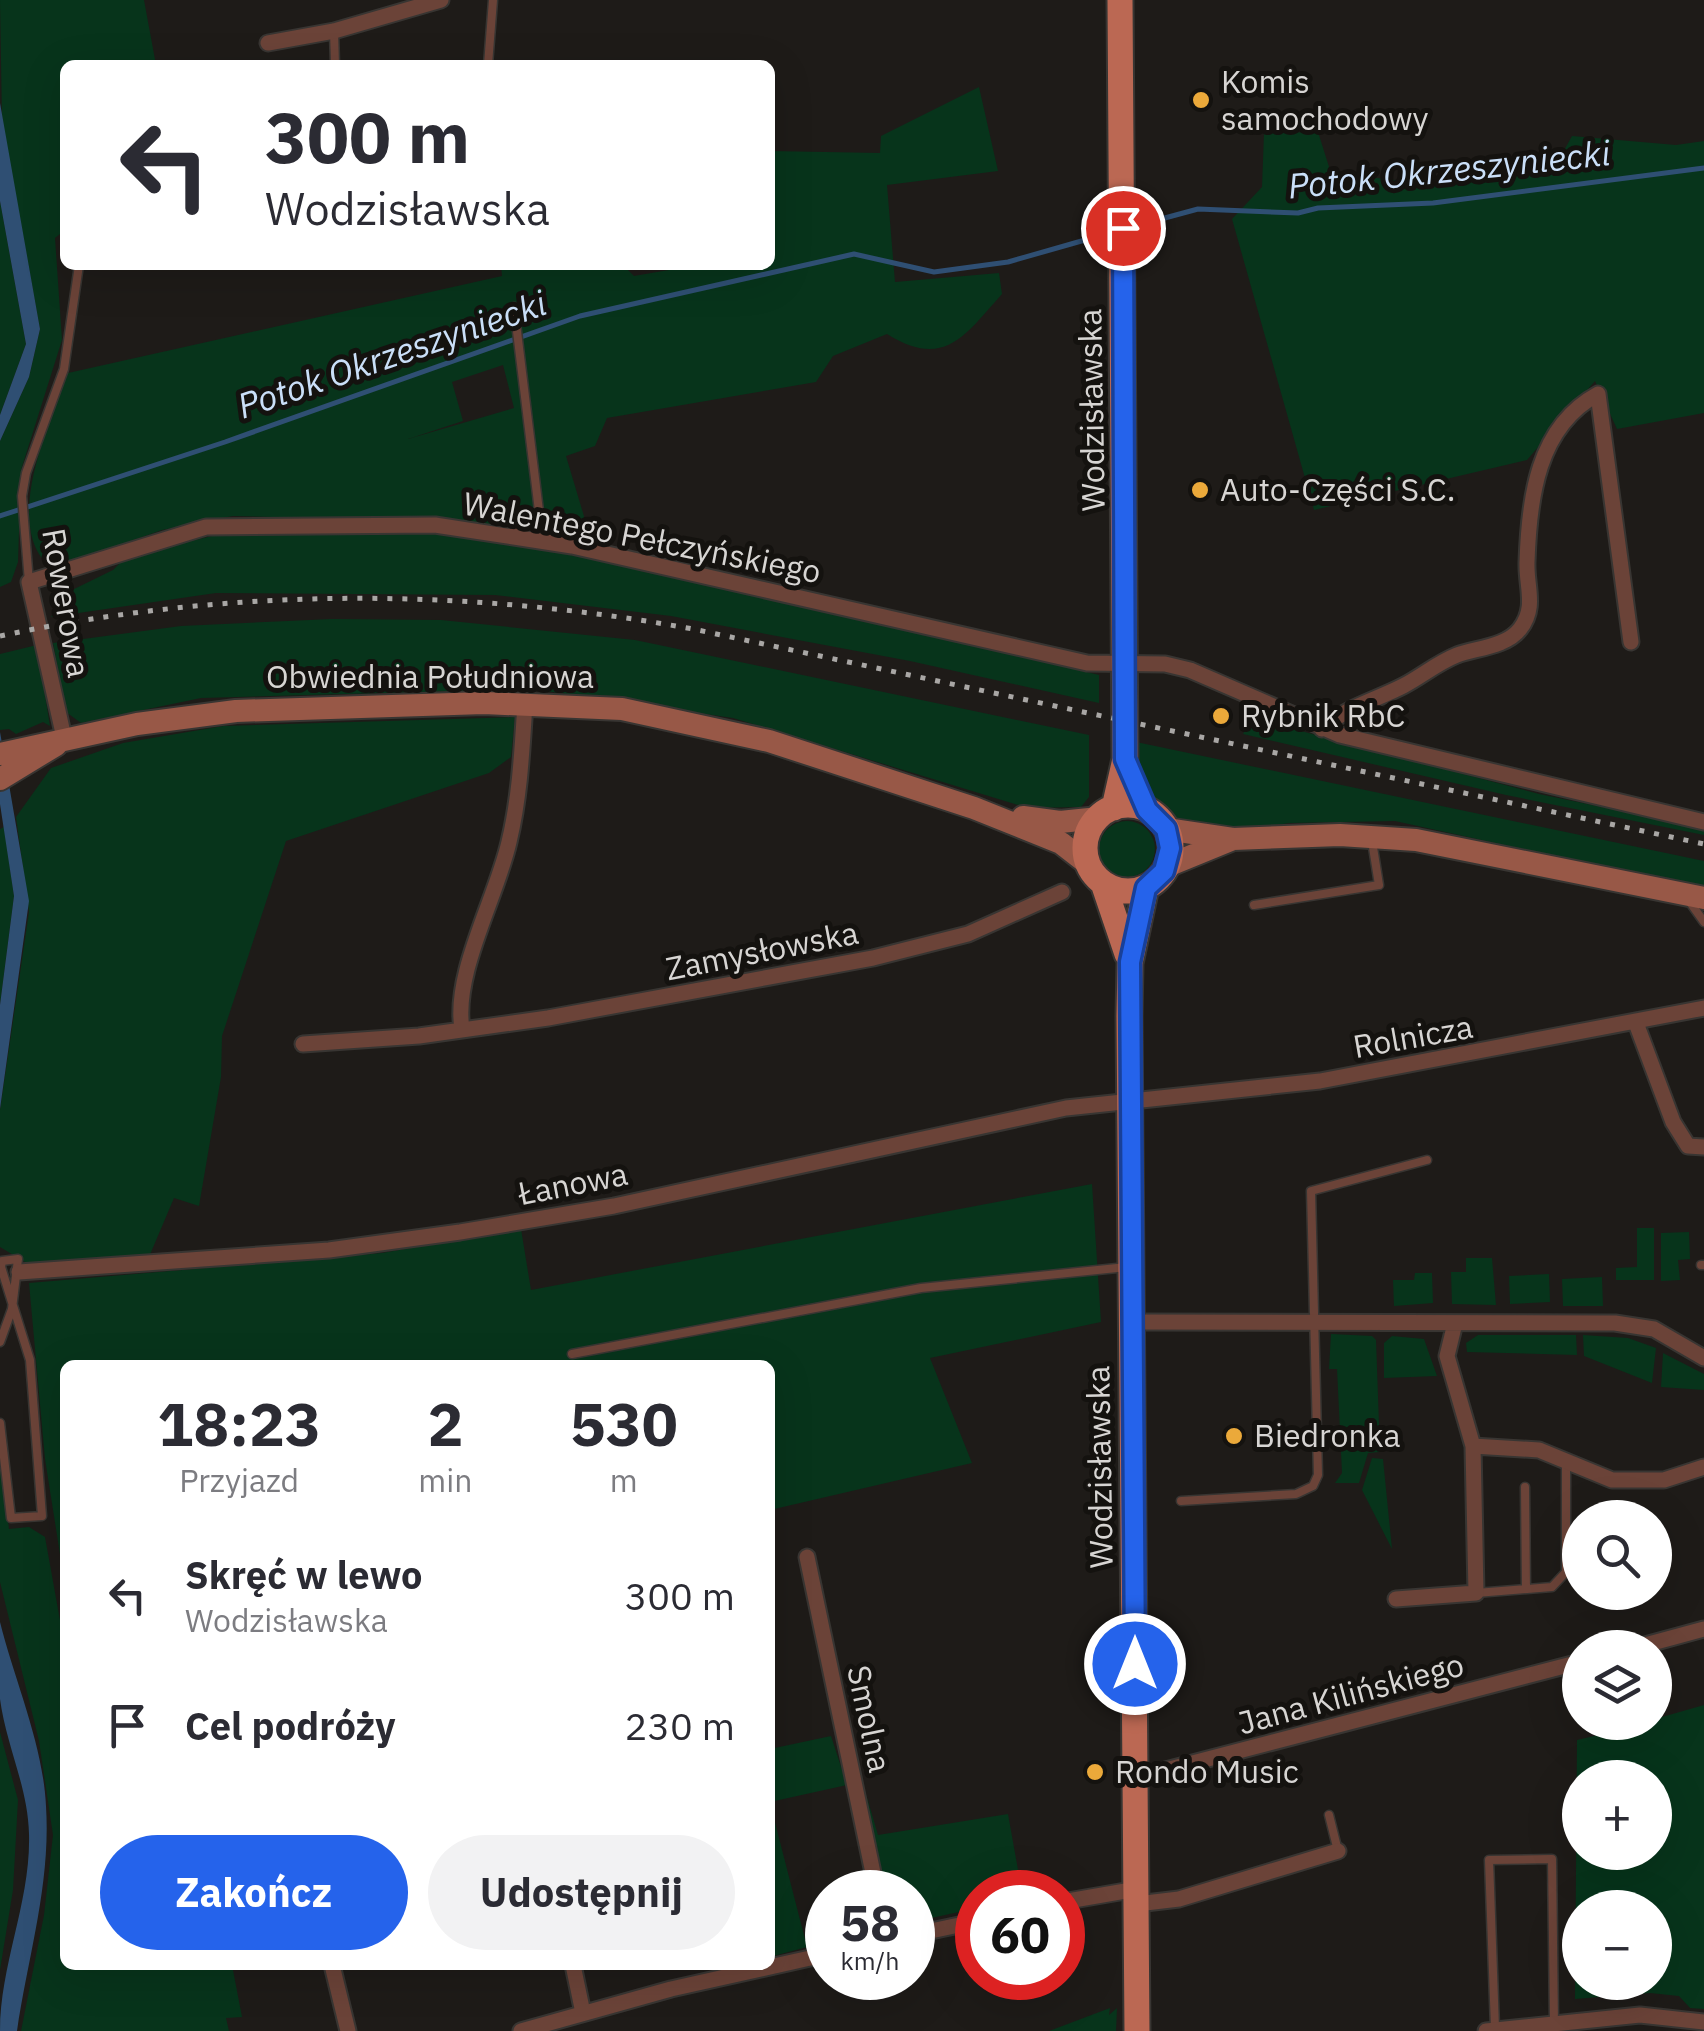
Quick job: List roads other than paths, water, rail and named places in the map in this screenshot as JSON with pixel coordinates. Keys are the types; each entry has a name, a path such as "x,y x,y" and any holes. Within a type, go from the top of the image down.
{"main road":[{"name":"Wodzisławska","path":"1106,813 1125,759 1120,0"},
{"name":"Obwiednia Południowa","path":"0,778 29,755 60,743 194,715 525,703 622,709 710,725 974,808 1061,844 1096,874"},
{"name":"Obwiednia Południowa","path":"0,754 29,755"},
{"name":"Wodzisławska","path":"1125,759 1147,810"},
{"name":"Obwiednia Południowa","path":"974,808 1050,822 1106,813"},
{"path":"1167,866 1170,848 1166,829 1147,810 1106,813 1087,837 1096,874 1123,891 1146,888 1167,866 1234,839"},
{"path":"1166,829 1234,839 1371,836 1476,849 1694,896"},
{"name":"Wodzisławska","path":"1096,874 1119,918 1130,962"},
{"name":"Wodzisławska","path":"1138,2031 1130,962 1146,888"}],"street":[{"path":"268,43 334,31 441,0"},
{"path":"1322,729 1334,717 1396,690 1442,662 1508,640 1520,630 1530,605 1527,560 1542,456 1570,412 1598,394 1631,642"},
{"name":"Walentego Pełczyńskiego","path":"29,582 165,536 223,526 435,525 572,546 1086,663 1190,670 1322,729 1704,822"},
{"name":"Rowerowa","path":"29,582 60,743"},
{"path":"462,1029 462,992 497,887 518,797 525,703"},
{"name":"Zamysłowska","path":"304,1044 548,1018 874,958 968,934 1062,892"},
{"name":"Rolnicza","path":"1130,1102 1320,1081 1704,1008"},
{"path":"1636,1022 1673,1122 1688,1146 1704,1147"},
{"name":"Łanowa","path":"19,1272 393,1242 614,1206 1066,1108 1130,1102"},
{"path":"1132,1322 1615,1323 1654,1330 1704,1358"},
{"path":"1396,1599 1476,1593 1473,1446 1447,1356 1454,1323"},
{"path":"1473,1446 1539,1450 1612,1480 1664,1480 1704,1467"},
{"name":"Smolna","path":"807,1557 872,1870"},
{"path":"1672,1638 1704,1629"},
{"name":"Jana Kilińskiego","path":"1136,1778 1562,1667"},
{"path":"1085,1900 1216,1889 1338,1852"},
{"path":"775,1963 805,1958"},
{"path":"333,1970 348,2031"},
{"path":"574,1970 584,2013"},
{"path":"521,2031 736,1970"},
{"path":"1486,2031 1640,2015 1704,2022"}],"lane":[{"path":"488,60 492,0"},
{"path":"334,31 335,60"},
{"name":"Rowerowa","path":"29,582 22,501 26,474 64,369 78,270"},
{"path":"514,306 540,511 559,538 572,546"},
{"path":"510,536 540,511"},
{"path":"1254,905 1379,885 1371,836"},
{"path":"1694,896 1704,922"},
{"path":"1181,1502 1296,1494 1313,1486 1318,1475 1311,1191 1428,1160"},
{"path":"0,1342 12,1309 18,1260 2,1261 2,1278 12,1309 30,1360 42,1516 11,1518 0,1423"},
{"path":"572,1354 908,1290 1131,1266"},
{"path":"1476,1593 1552,1588 1566,1572 1566,1461"},
{"path":"1525,1487 1526,1589"},
{"path":"1329,1815 1338,1852"},
{"path":"1495,2031 1489,1860 1552,1859 1554,2024"}],"water":[{"path":"0,103 40,329 29,377 0,441 0,415 26,344 0,201"},
{"path":"0,732 29,901 0,1109 0,1005 14,896 0,804"},
{"path":"0,1622 34,1736 46,1806 42,1892 17,2031 0,2031 1,2006 25,1884 29,1834 25,1800 0,1699"}],"waterway":[{"name":"Potok Okrzeszyniecki","path":"1150,222 1198,209 1298,213 1318,208 1433,203 1704,168"},
{"name":"Potok Okrzeszyniecki","path":"0,516 225,442 580,316 854,254 934,272 1008,262 1092,238"}],"railway":[{"path":"0,636 173,608 259,601 433,600 606,615 693,629 1704,844"}],"place":[{"name":"Komis samochodowy","path":"1201,100"},
{"name":"Auto-Części S.C.","path":"1200,490"},
{"name":"Rybnik RbC","path":"1221,716"},
{"name":"Biedronka","path":"1234,1436"},
{"name":"Rondo Music","path":"1095,1772"}]}
